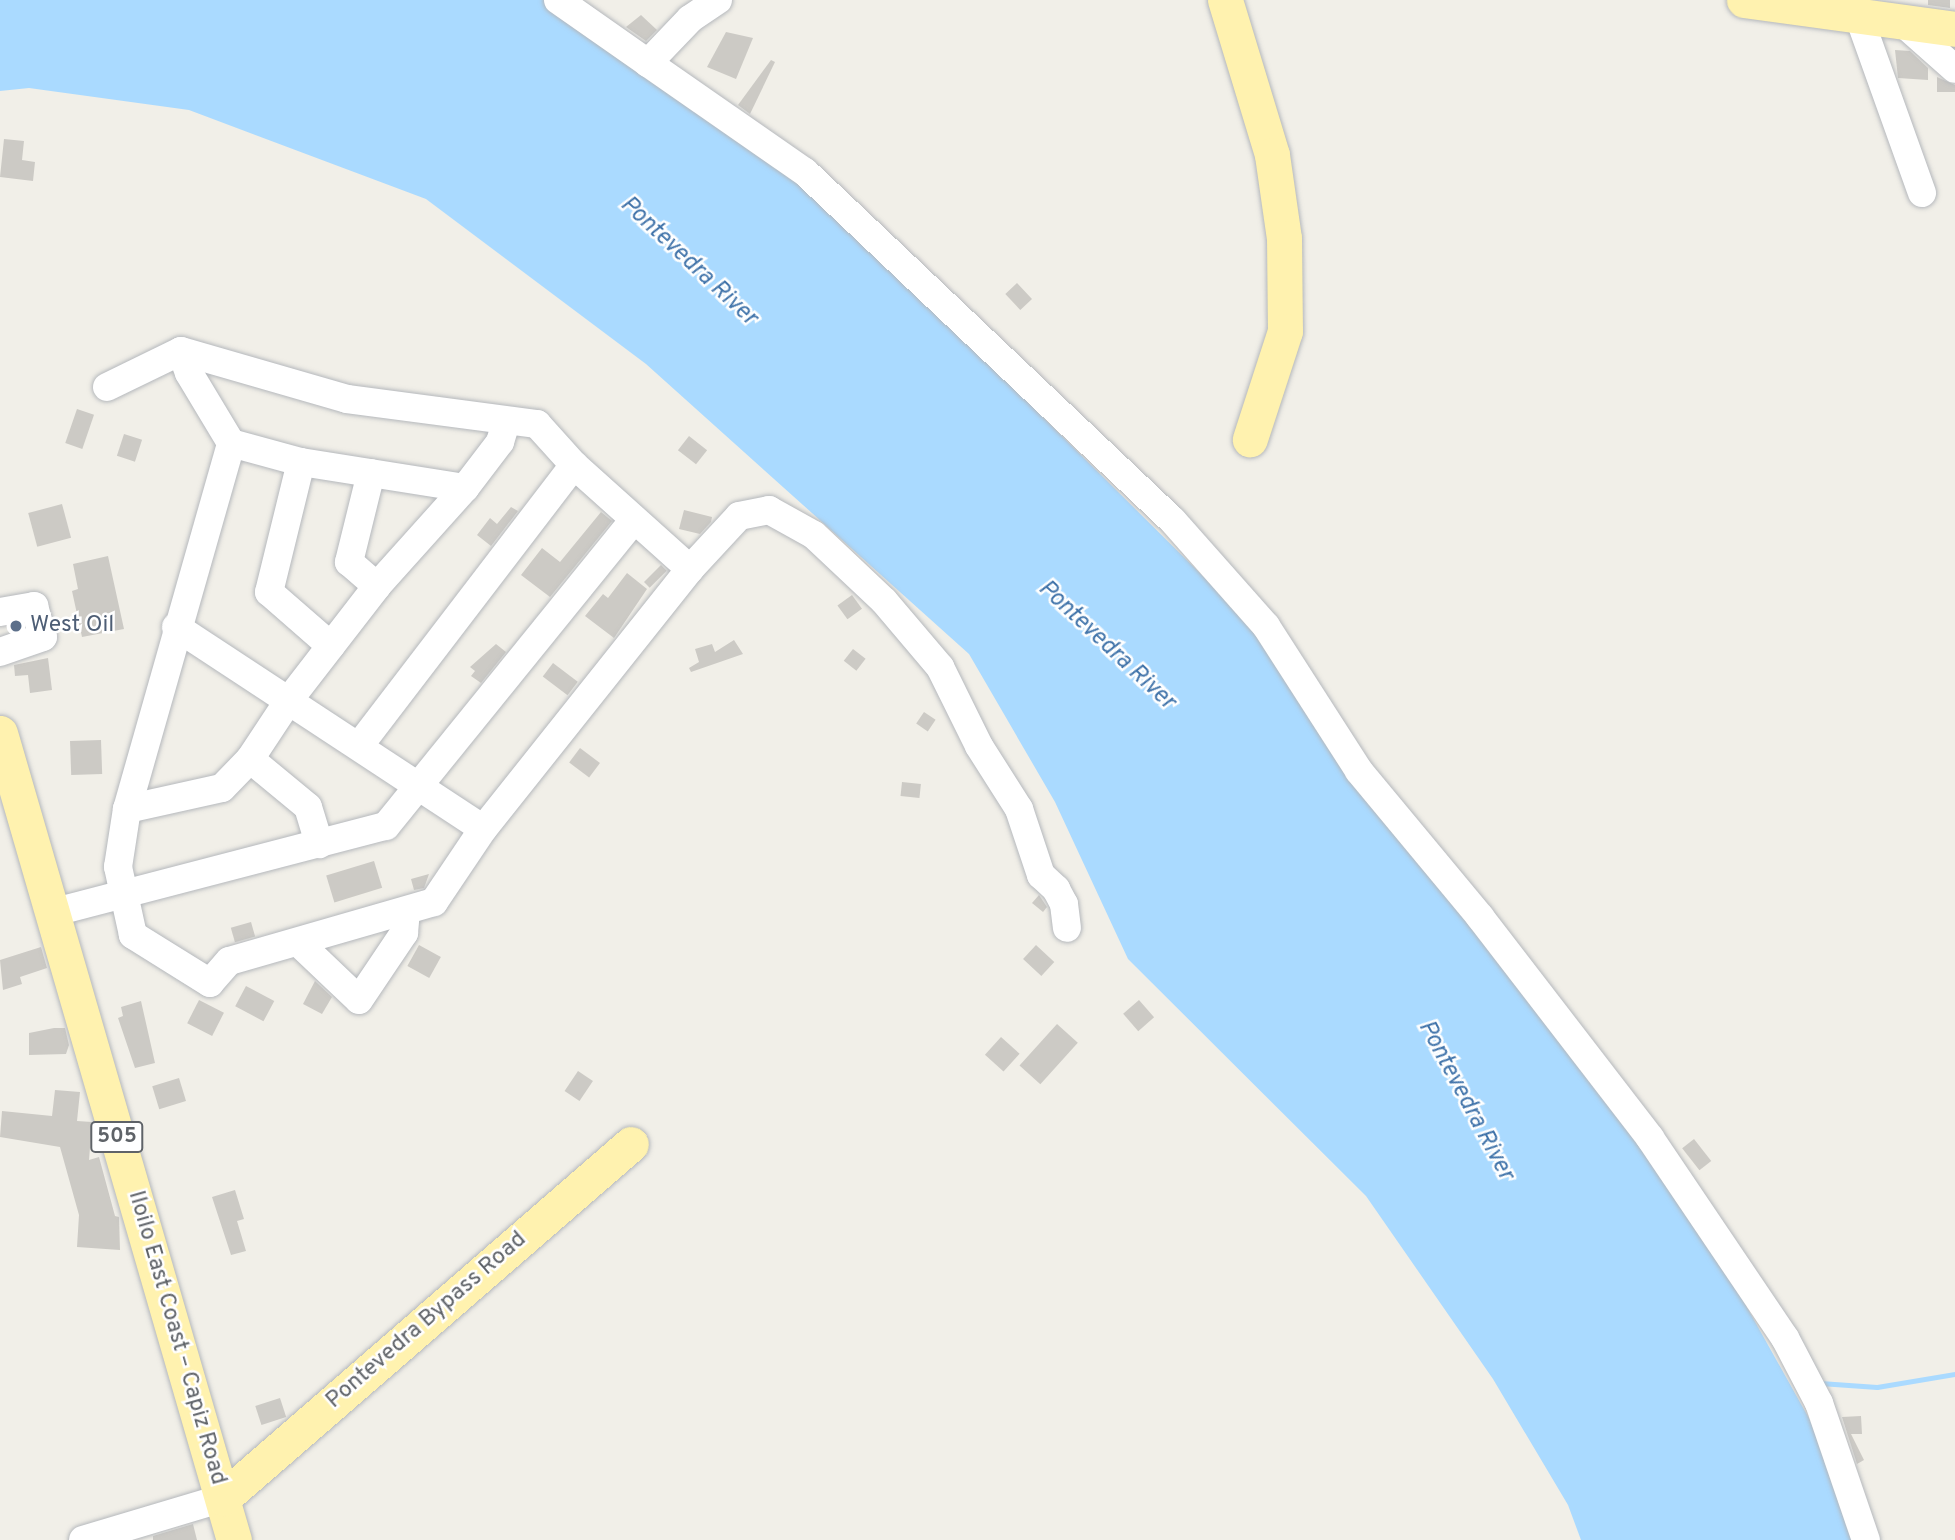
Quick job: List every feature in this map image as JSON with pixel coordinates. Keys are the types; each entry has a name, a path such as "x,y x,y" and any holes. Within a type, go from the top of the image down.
{"main road":[{"path":"1225,0 1272,155 1284,238 1285,331 1250,439"},
{"path":"1744,0 1955,29"},
{"name":"Iloilo East Coast – Capiz Road","path":"0,733 234,1540"},
{"name":"Pontevedra Bypass Road","path":"223,1498 631,1144"}],"street":[{"path":"558,0 805,172 1173,521 1266,625 1359,771 1480,917 1650,1138 1785,1338 1819,1403 1866,1540"},
{"path":"648,63 690,19 718,0"},
{"path":"1859,17 1922,193"},
{"path":"1903,23 1955,69"},
{"path":"107,387 181,351 347,399 537,424 575,465 690,569"},
{"path":"181,351 231,443 176,627 127,809 118,867 133,934 210,983 229,961 434,902 483,829 690,569 739,516 769,510 814,535 884,601 940,667 979,747 1019,809 1029,850 1041,876 1056,889 1064,904 1067,928"},
{"path":"127,809 222,788 250,759 289,700 377,586 465,488 500,443 506,422"},
{"path":"231,443 301,462 465,488"},
{"path":"301,462 269,592 331,646"},
{"path":"359,746 575,465"},
{"path":"370,473 349,562 377,586"},
{"path":"51,914 386,826 634,520"},
{"path":"0,612 34,606 43,637 0,652"},
{"path":"176,627 483,829"},
{"path":"250,759 308,807 319,844"},
{"path":"298,942 359,999 404,933 406,912"},
{"path":"83,1540 223,1498"}],"water":[{"name":"Pontevedra River","path":"0,0 556,0 789,165 1238,611 1701,1225 1825,1447 1855,1540 1581,1540 1568,1505 1493,1379 1366,1196 1128,959 1055,802 969,654 646,364 426,199 189,110 29,88 0,91"}],"building":[{"path":"1928,0 1950,0 1950,8 1928,5"},
{"path":"641,15 657,30 646,41 626,27"},
{"path":"726,32 753,38 736,79 707,67"},
{"path":"1895,50 1910,51 1928,68 1928,80 1898,78"},
{"path":"771,60 775,62 750,114 738,105"},
{"path":"1937,77 1955,85 1955,92 1937,92"},
{"path":"4,139 24,141 22,160 35,162 33,181 0,177"},
{"path":"1017,283 1032,299 1020,310 1005,294"},
{"path":"77,409 94,415 82,449 65,443"},
{"path":"124,434 142,440 135,462 117,456"},
{"path":"689,436 707,450 696,464 678,450"},
{"path":"62,504 71,538 37,547 28,513"},
{"path":"511,507 518,511 491,546 477,535 490,518 497,524"},
{"path":"684,510 712,517 711,522 700,534 679,529"},
{"path":"601,512 612,521 550,597 521,575 542,548 560,562"},
{"path":"108,556 124,629 82,637 72,591 78,589 73,564"},
{"path":"661,565 667,571 650,588 644,582"},
{"path":"627,573 647,589 614,638 585,616 603,594 608,598"},
{"path":"852,595 862,609 847,619 837,606"},
{"path":"734,640 743,654 691,672 689,668 699,662 695,649 712,644 715,652"},
{"path":"496,644 506,652 481,683 471,676 475,671 470,667"},
{"path":"853,649 866,659 856,671 844,661"},
{"path":"48,658 52,690 30,693 28,675 15,676 14,665"},
{"path":"553,663 578,682 568,695 543,677"},
{"path":"924,712 936,720 928,731 916,724"},
{"path":"101,740 102,774 71,775 70,741"},
{"path":"580,748 600,763 589,777 569,762"},
{"path":"902,782 921,784 919,798 901,796"},
{"path":"374,861 382,888 334,902 326,876"},
{"path":"429,874 424,888 414,890 411,879"},
{"path":"1039,895 1047,907 1043,912 1032,903"},
{"path":"251,922 255,936 235,942 231,928"},
{"path":"419,945 441,957 429,978 407,966"},
{"path":"1036,945 1054,962 1041,976 1023,959"},
{"path":"41,947 47,968 20,977 22,984 3,990 0,960"},
{"path":"315,981 332,997 322,1014 303,1004"},
{"path":"246,986 274,1001 263,1021 235,1006"},
{"path":"199,1000 224,1013 212,1036 187,1023"},
{"path":"1139,1000 1154,1017 1138,1031 1123,1014"},
{"path":"141,1001 155,1063 135,1068 118,1018 123,1016 121,1007"},
{"path":"1057,1024 1078,1043 1040,1084 1020,1066"},
{"path":"65,1028 69,1045 66,1054 29,1055 29,1033"},
{"path":"1001,1037 1020,1054 1004,1072 985,1055"},
{"path":"578,1071 593,1081 580,1101 565,1091"},
{"path":"179,1078 186,1101 159,1109 152,1086"},
{"path":"55,1090 80,1092 77,1121 92,1122 89,1160 99,1157 115,1216 119,1217 120,1250 77,1247 79,1215 60,1147 0,1137 2,1111 52,1116"},
{"path":"1694,1139 1711,1161 1699,1170 1682,1148"},
{"path":"235,1190 244,1219 237,1221 246,1251 231,1255 212,1197"},
{"path":"280,1398 286,1417 261,1425 255,1406"},
{"path":"1861,1416 1862,1434 1851,1434 1864,1460 1857,1464 1842,1417"},
{"path":"193,1524 197,1540 153,1540 153,1536"}],"waterway":[{"path":"1820,1383 1877,1387 1955,1374"}],"place":[{"name":"West Oil","path":"16,626"}]}
